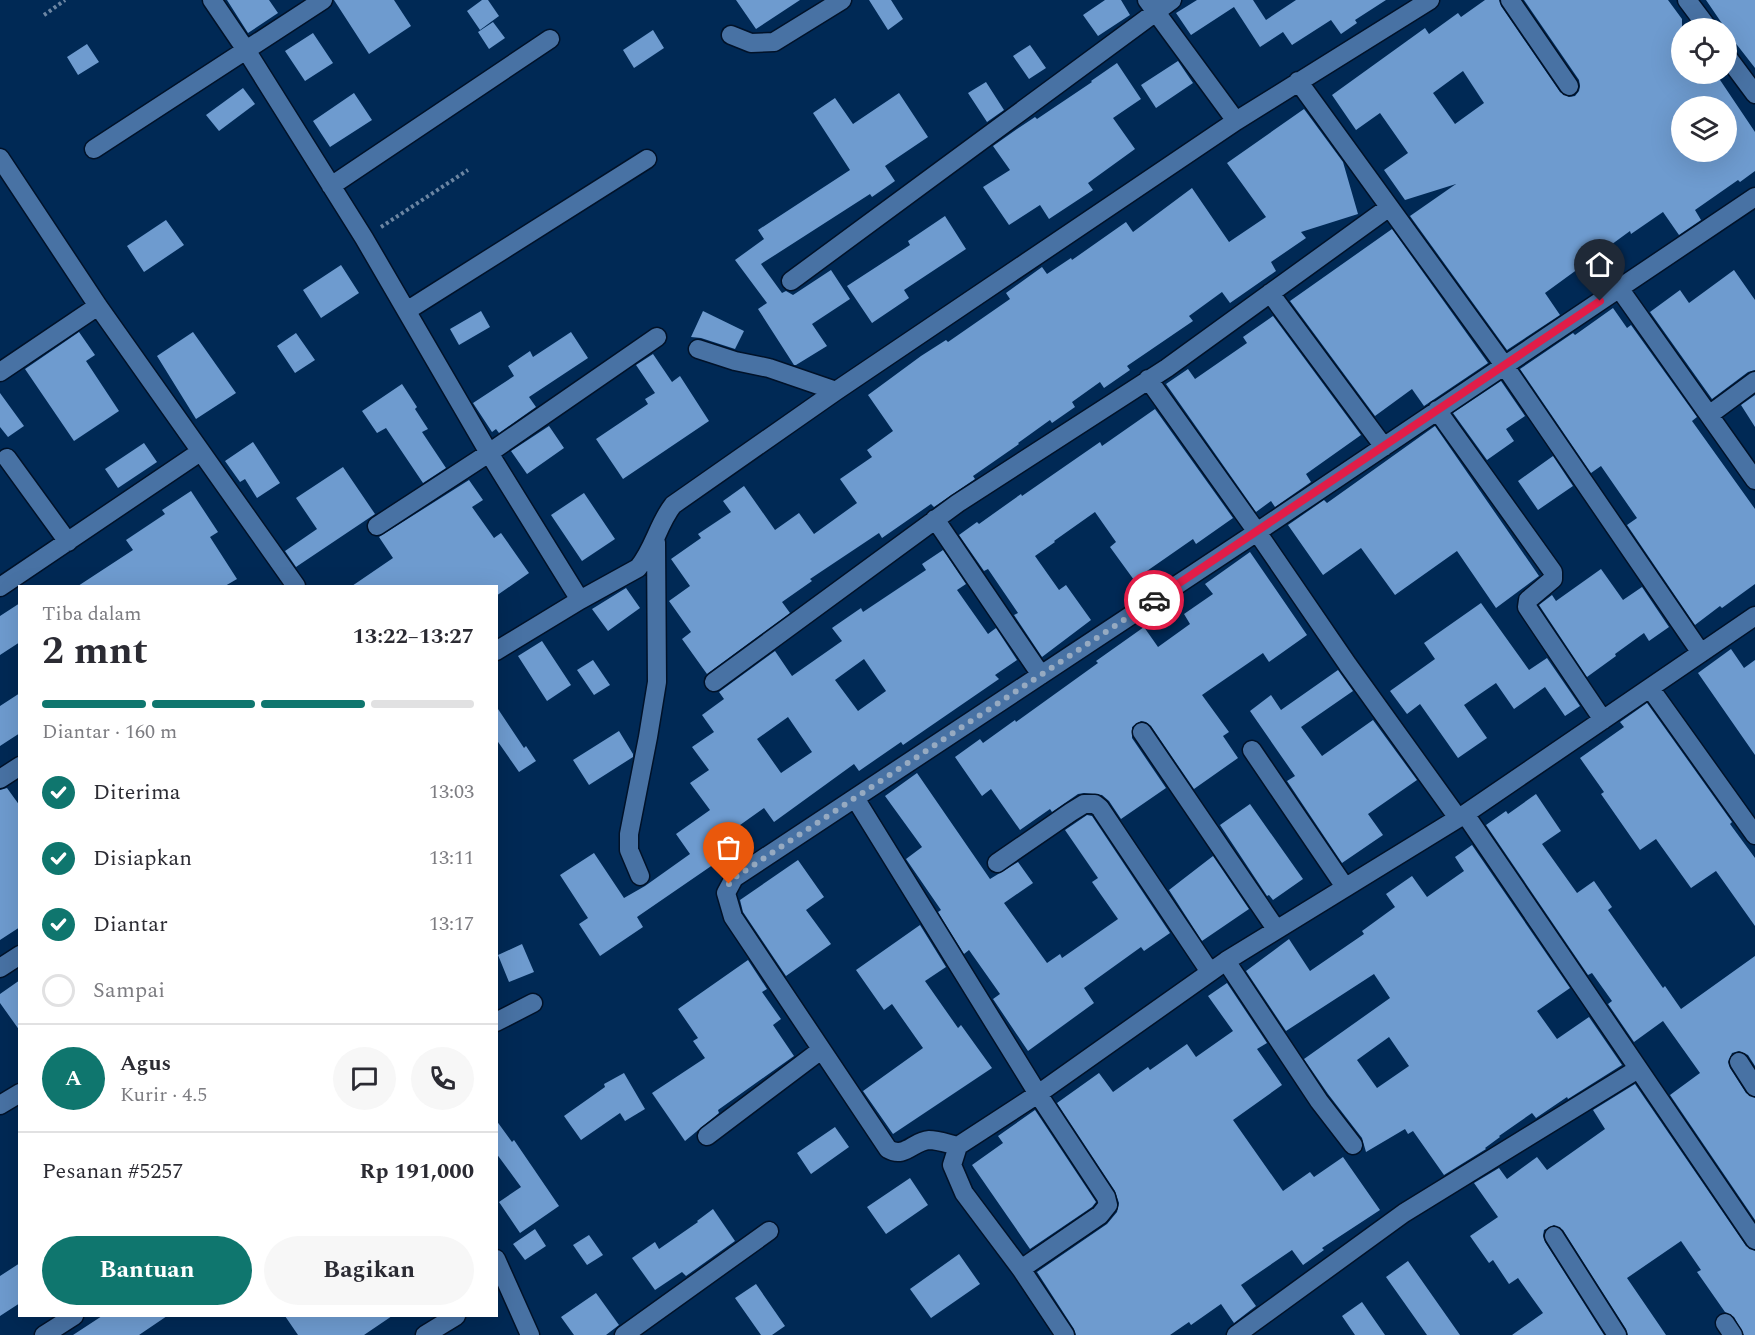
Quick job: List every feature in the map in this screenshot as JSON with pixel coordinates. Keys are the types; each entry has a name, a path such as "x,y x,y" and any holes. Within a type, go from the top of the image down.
{"street":[{"path":"212,0 364,238 408,310 489,453 580,600"},
{"path":"94,149 323,0"},
{"path":"731,35 751,43 774,42 842,0"},
{"path":"790,281 1151,6 1172,0"},
{"path":"498,650 638,568 645,560 665,516 673,505 836,391 1236,121 1430,0"},
{"path":"1510,0 1569,86"},
{"path":"1687,0 1700,18"},
{"path":"1151,6 1236,121"},
{"path":"331,186 549,39"},
{"path":"1737,70 1755,94"},
{"path":"1298,81 1504,365 1701,653"},
{"path":"0,158 98,306 290,584"},
{"path":"408,310 647,159"},
{"path":"958,1146 929,1140 904,1152 892,1152 888,1149 733,917 726,893 734,878 1257,532 1755,197"},
{"path":"714,682 958,502 1148,379 1388,208"},
{"path":"1619,288 1755,480"},
{"path":"1270,293 1384,447"},
{"path":"0,372 98,306"},
{"path":"377,526 489,453 657,337"},
{"path":"698,349 735,361 769,368 836,391"},
{"path":"1148,379 1348,665 1462,816 1755,1240"},
{"path":"1708,415 1755,381"},
{"path":"1437,410 1553,572 1553,579 1528,600 1527,607 1603,720"},
{"path":"0,587 200,452"},
{"path":"7,458 68,542"},
{"path":"935,519 1041,675"},
{"path":"640,876 629,850 629,834 657,682 656,538"},
{"path":"1065,1335 1021,1269 960,1186 952,1165 958,1146 1038,1094 1226,961 1462,816 1755,616"},
{"path":"1650,688 1755,835"},
{"path":"1142,732 1276,929"},
{"path":"1252,750 1345,887"},
{"path":"0,779 18,767"},
{"path":"855,798 1038,1094 1104,1193 1107,1205 1100,1215 1021,1269"},
{"path":"997,863 1084,804 1095,804 1100,808 1210,972"},
{"path":"0,968 18,956"},
{"path":"1226,961 1319,1101 1353,1145"},
{"path":"498,1021 533,1003"},
{"path":"707,1136 821,1050"},
{"path":"1739,1062 1755,1087"},
{"path":"1236,1335 1404,1213 1638,1069"},
{"path":"0,1105 18,1094"},
{"path":"624,1335 769,1231"},
{"path":"1554,1236 1617,1335"},
{"path":"498,1268 502,1286 530,1335"},
{"path":"44,1335 72,1317"},
{"path":"425,1335 454,1317"}],"path":[{"path":"44,15 65,0"},
{"path":"364,238 468,170"}],"building":[{"path":"227,0 269,0 278,13 248,33"},
{"path":"334,0 394,0 411,26 369,54"},
{"path":"482,0 488,0 499,16 480,30 467,11"},
{"path":"736,0 800,0 756,29"},
{"path":"869,0 891,0 903,19 888,30"},
{"path":"1105,0 1121,0 1130,15 1098,36 1083,15"},
{"path":"1197,0 1253,0 1266,20 1296,0 1386,0 1355,20 1357,23 1341,34 1331,20 1292,45 1283,32 1260,47 1234,7 1191,35 1176,13"},
{"path":"1485,0 1499,0 1560,92 1569,97 1575,96 1579,91 1579,80 1524,0 1668,0 1681,18 1671,18 1671,84 1723,84 1731,96 1671,96 1671,162 1737,162 1737,105 1755,132 1755,171 1695,210 1701,220 1679,235 1663,212 1631,234 1630,231 1545,293 1560,315 1507,350 1410,216 1456,184 1405,200 1384,170 1408,153 1380,113 1356,130 1332,95 1425,28 1429,34 1458,13 1461,17","holes":["1463,71 1484,103 1455,124 1433,93"]},
{"path":"1706,0 1755,0 1755,68 1737,45 1737,18 1718,18"},
{"path":"493,22 505,38 489,49 478,32"},
{"path":"653,30 664,48 634,68 623,50"},
{"path":"313,33 333,63 305,81 285,51"},
{"path":"87,44 99,62 78,75 67,57"},
{"path":"1030,45 1046,68 1029,79 1013,56"},
{"path":"1178,61 1193,83 1156,108 1141,85"},
{"path":"1117,63 1141,99 1113,118 1135,149 1088,183 1093,190 1049,219 1040,205 1009,225 983,187 1010,170 993,146 1035,117 1037,119"},
{"path":"986,82 1004,110 987,122 968,93"},
{"path":"243,88 255,104 219,131 206,115"},
{"path":"354,93 372,120 330,147 313,121"},
{"path":"899,93 928,137 885,166 895,181 872,197 870,194 761,264 782,293 786,291 793,295 831,270 850,299 812,324 827,346 794,365 758,309 767,303 735,260 764,239 758,230 850,170 813,113 835,98 853,124"},
{"path":"1304,109 1343,162 1358,214 1301,232 1306,238 1271,262 1276,271 1230,303 1222,292 1189,316 1193,321 1127,366 1130,370 1104,388 1100,382 1072,402 1075,407 1052,423 1050,420 1018,443 973,476 975,479 934,507 931,504 882,538 879,533 810,579 812,581 782,602 790,613 707,674 682,639 691,632 669,601 690,586 671,559 701,538 698,534 731,512 723,501 744,486 775,530 799,513 814,534 857,503 840,479 872,457 867,450 893,431 868,395 921,356 946,340 948,342 1010,299 1006,293 1042,267 1047,274 1071,258 1072,260 1126,222 1133,232 1192,188 1229,242 1266,217 1227,163"},
{"path":"945,216 966,249 904,290 909,298 872,323 847,286 910,245 908,241"},
{"path":"166,220 184,245 144,272 127,246"},
{"path":"1392,229 1488,363 1424,406 1412,389 1375,416 1290,301"},
{"path":"341,265 359,293 321,318 303,290"},
{"path":"1734,270 1755,300 1755,370 1748,372 1712,399 1650,312 1680,290 1689,303"},
{"path":"1613,308 1627,328 1631,325 1697,417 1692,421 1755,509 1755,584 1695,625 1627,525 1637,518 1601,466 1591,473 1520,369"},
{"path":"481,311 490,327 459,345 450,329"},
{"path":"703,311 744,331 735,349 691,337"},
{"path":"1273,316 1361,435 1306,474 1311,482 1275,507 1271,501 1256,512 1166,384 1188,369 1195,379 1247,343 1243,337"},
{"path":"79,332 95,355 86,361 119,411 74,441 25,369"},
{"path":"193,332 236,393 196,419 157,356"},
{"path":"571,332 588,358 529,397 536,407 499,433 496,429 492,432 473,403 514,376 508,366 530,351 533,357"},
{"path":"296,333 315,360 295,373 277,346"},
{"path":"653,354 672,382 680,376 709,421 623,479 596,439 648,404 645,399 655,393 636,365"},
{"path":"1501,381 1525,416 1506,429 1514,441 1487,460 1453,413"},
{"path":"402,384 428,429 422,432 446,468 423,483 386,428 377,433 362,411"},
{"path":"0,393 24,426 8,437 0,427"},
{"path":"1755,395 1755,427 1741,405"},
{"path":"1155,409 1233,518 1196,544 1193,539 1134,580 1110,547 1116,542 1095,512 1054,541 1035,556 1059,590 1066,585 1091,620 1042,657 1014,615 1018,613 988,569 984,571 959,535 977,522 979,524 1021,494 1022,496 1100,442 1102,446"},
{"path":"549,426 564,448 527,474 511,451"},
{"path":"1435,426 1539,576 1496,608 1457,551 1395,595 1361,548 1323,575 1288,525 1324,500 1327,503"},
{"path":"253,442 280,483 257,498 245,479 240,482 225,461"},
{"path":"144,443 157,462 118,488 105,469"},
{"path":"1553,456 1573,486 1538,510 1518,481"},
{"path":"343,467 375,514 296,567 285,551 317,529 296,498"},
{"path":"469,480 483,500 472,507 494,538 501,533 529,573 498,595 498,585 353,585 393,558 379,537"},
{"path":"191,491 218,532 210,537 237,579 227,585 80,585 133,550 126,540 165,514 162,510"},
{"path":"584,493 615,539 582,561 551,515"},
{"path":"943,550 966,584 957,590 988,634 996,628 1017,660 995,675 999,679 903,745 901,742 859,771 854,764 774,822 764,808 726,835 736,849 637,917 643,927 600,956 579,924 588,918 560,875 594,853 624,898 690,854 676,834 710,810 690,783 709,770 692,747 714,732 702,715 724,699 719,692 775,651 792,676 842,641 832,628 861,608 863,612 926,570 922,564","holes":["864,659 886,691 858,711 835,680","788,717 812,752 781,773 757,739"]},
{"path":"1250,552 1307,635 1269,662 1263,653 1202,695 1229,732 1223,736 1238,758 1194,789 1151,726 1141,721 1132,727 1132,738 1166,788 1121,819 1102,795 1084,793 1078,794 1052,812 1050,809 1020,830 991,789 982,796 955,757 980,739 983,743 1015,720 1016,722 1144,627 1158,647 1190,624 1184,614 1213,594 1205,584"},
{"path":"1601,569 1623,600 1642,587 1669,627 1649,641 1644,633 1587,677 1539,605 1552,595 1556,601"},
{"path":"626,588 640,608 608,631 592,609"},
{"path":"1481,603 1529,670 1547,658 1580,706 1565,716 1545,687 1514,709 1496,683 1464,705 1487,738 1458,758 1420,704 1407,714 1390,691 1435,659 1424,643"},
{"path":"18,604 18,643 0,655 0,616"},
{"path":"542,641 571,685 547,701 518,656"},
{"path":"1731,649 1744,668 1755,660 1755,755 1698,673"},
{"path":"593,660 610,685 594,695 577,670"},
{"path":"1338,670 1353,691 1301,727 1322,756 1373,720 1417,780 1368,814 1383,835 1342,863 1287,781 1295,776 1250,711 1271,695 1281,710"},
{"path":"18,694 18,734 0,746 0,706"},
{"path":"1647,703 1755,858 1755,926 1716,871 1691,888 1656,839 1640,850 1601,794 1604,792 1580,758 1624,727 1620,722"},
{"path":"498,709 524,748 526,746 536,761 519,772 498,742"},
{"path":"619,731 633,757 589,785 573,760"},
{"path":"917,773 990,879 1018,862 1033,883 1004,903 1047,963 1060,954 1062,958 1118,919 1092,882 1098,878 1065,830 1087,815 1092,816 1170,933 1144,951 1141,947 1084,988 1094,1003 1028,1051 993,999 1000,994 969,950 964,954 938,912 941,910 906,859 922,847 885,796"},
{"path":"7,788 18,803 18,928 0,940 0,790"},
{"path":"1536,794 1561,831 1542,844 1577,893 1594,881 1612,907 1608,910 1663,988 1665,986 1681,1009 1755,956 1755,1066 1748,1055 1739,1051 1732,1053 1728,1062 1746,1093 1755,1098 1755,1220 1670,1095 1700,1073 1663,1021 1634,1042 1608,1004 1612,1001 1592,973 1588,975 1486,825 1506,811 1508,814"},
{"path":"1250,804 1303,879 1273,900 1269,895 1267,896 1220,825"},
{"path":"1472,845 1570,988 1537,1011 1557,1039 1589,1017 1622,1065 1536,1118 1532,1113 1499,1136 1486,1149 1444,1175 1413,1131 1408,1134 1405,1129 1366,1152 1362,1138 1304,1059 1390,998 1374,974 1286,1031 1246,971 1289,939 1310,971 1364,934 1362,931 1395,907 1386,894 1412,876 1427,897 1464,871 1455,857","holes":["1389,1037 1409,1066 1377,1088 1357,1060"]},
{"path":"1213,856 1249,909 1202,941 1169,890"},
{"path":"798,860 824,897 806,910 831,944 786,976 743,912 740,900"},
{"path":"920,925 946,967 925,981 958,1028 961,1025 992,1068 893,1134 863,1091 923,1048 892,1004 884,1010 856,970"},
{"path":"522,944 534,972 509,982 498,955"},
{"path":"748,960 767,989 762,992 781,1019 773,1025 794,1056 718,1110 719,1113 685,1141 652,1093 705,1058 693,1041 698,1038 678,1009"},
{"path":"18,981 18,1028 0,1003 0,994"},
{"path":"1227,983 1267,1043 1257,1049 1282,1085 1233,1120 1283,1191 1310,1172 1314,1177 1343,1157 1380,1210 1322,1248 1324,1250 1303,1265 1292,1250 1241,1285 1256,1306 1234,1323 1221,1304 1191,1325 1189,1322 1170,1335 1076,1335 1037,1272 1107,1224 1117,1212 1119,1203 1115,1191 1057,1103 1099,1073 1113,1092 1148,1067 1150,1070 1187,1044 1196,1057 1233,1031 1208,996"},
{"path":"624,1073 645,1109 625,1121 620,1113 581,1140 564,1116 605,1087 604,1084"},
{"path":"1635,1084 1746,1246 1755,1251 1755,1335 1744,1335 1734,1317 1725,1312 1697,1272 1701,1270 1681,1241 1627,1278 1666,1335 1628,1335 1563,1230 1554,1225 1544,1230 1545,1242 1604,1335 1512,1335 1543,1313 1518,1278 1509,1284 1493,1260 1489,1263 1470,1236 1498,1217 1474,1183 1499,1168 1507,1179 1537,1157 1547,1170 1605,1129 1593,1110"},
{"path":"1035,1110 1096,1202 1030,1249 972,1165 1003,1143 998,1136"},
{"path":"498,1123 512,1142 514,1140 559,1206 520,1233 499,1202 521,1187 498,1156"},
{"path":"835,1127 849,1147 811,1174 797,1153"},
{"path":"910,1178 928,1205 886,1234 867,1207"},
{"path":"713,1209 735,1241 686,1276 682,1272 655,1290 632,1258 655,1242 659,1249"},
{"path":"535,1229 546,1246 525,1260 513,1244"},
{"path":"589,1235 603,1255 587,1265 573,1245"},
{"path":"959,1254 980,1284 931,1318 910,1289"},
{"path":"1408,1261 1460,1335 1427,1335 1386,1277"},
{"path":"18,1264 18,1304 0,1316 0,1276"},
{"path":"756,1284 785,1326 772,1335 761,1335 735,1298"},
{"path":"596,1293 619,1325 606,1335 574,1335 561,1317"},
{"path":"1362,1302 1385,1335 1355,1335 1342,1316"},
{"path":"100,1317 166,1317 139,1335 73,1335"},
{"path":"286,1317 391,1317 364,1335 298,1335"}],"way so far":[{"path":"729,884 734,878 1154,600"}],"route":[{"path":"1154,600 1600,301"}]}
